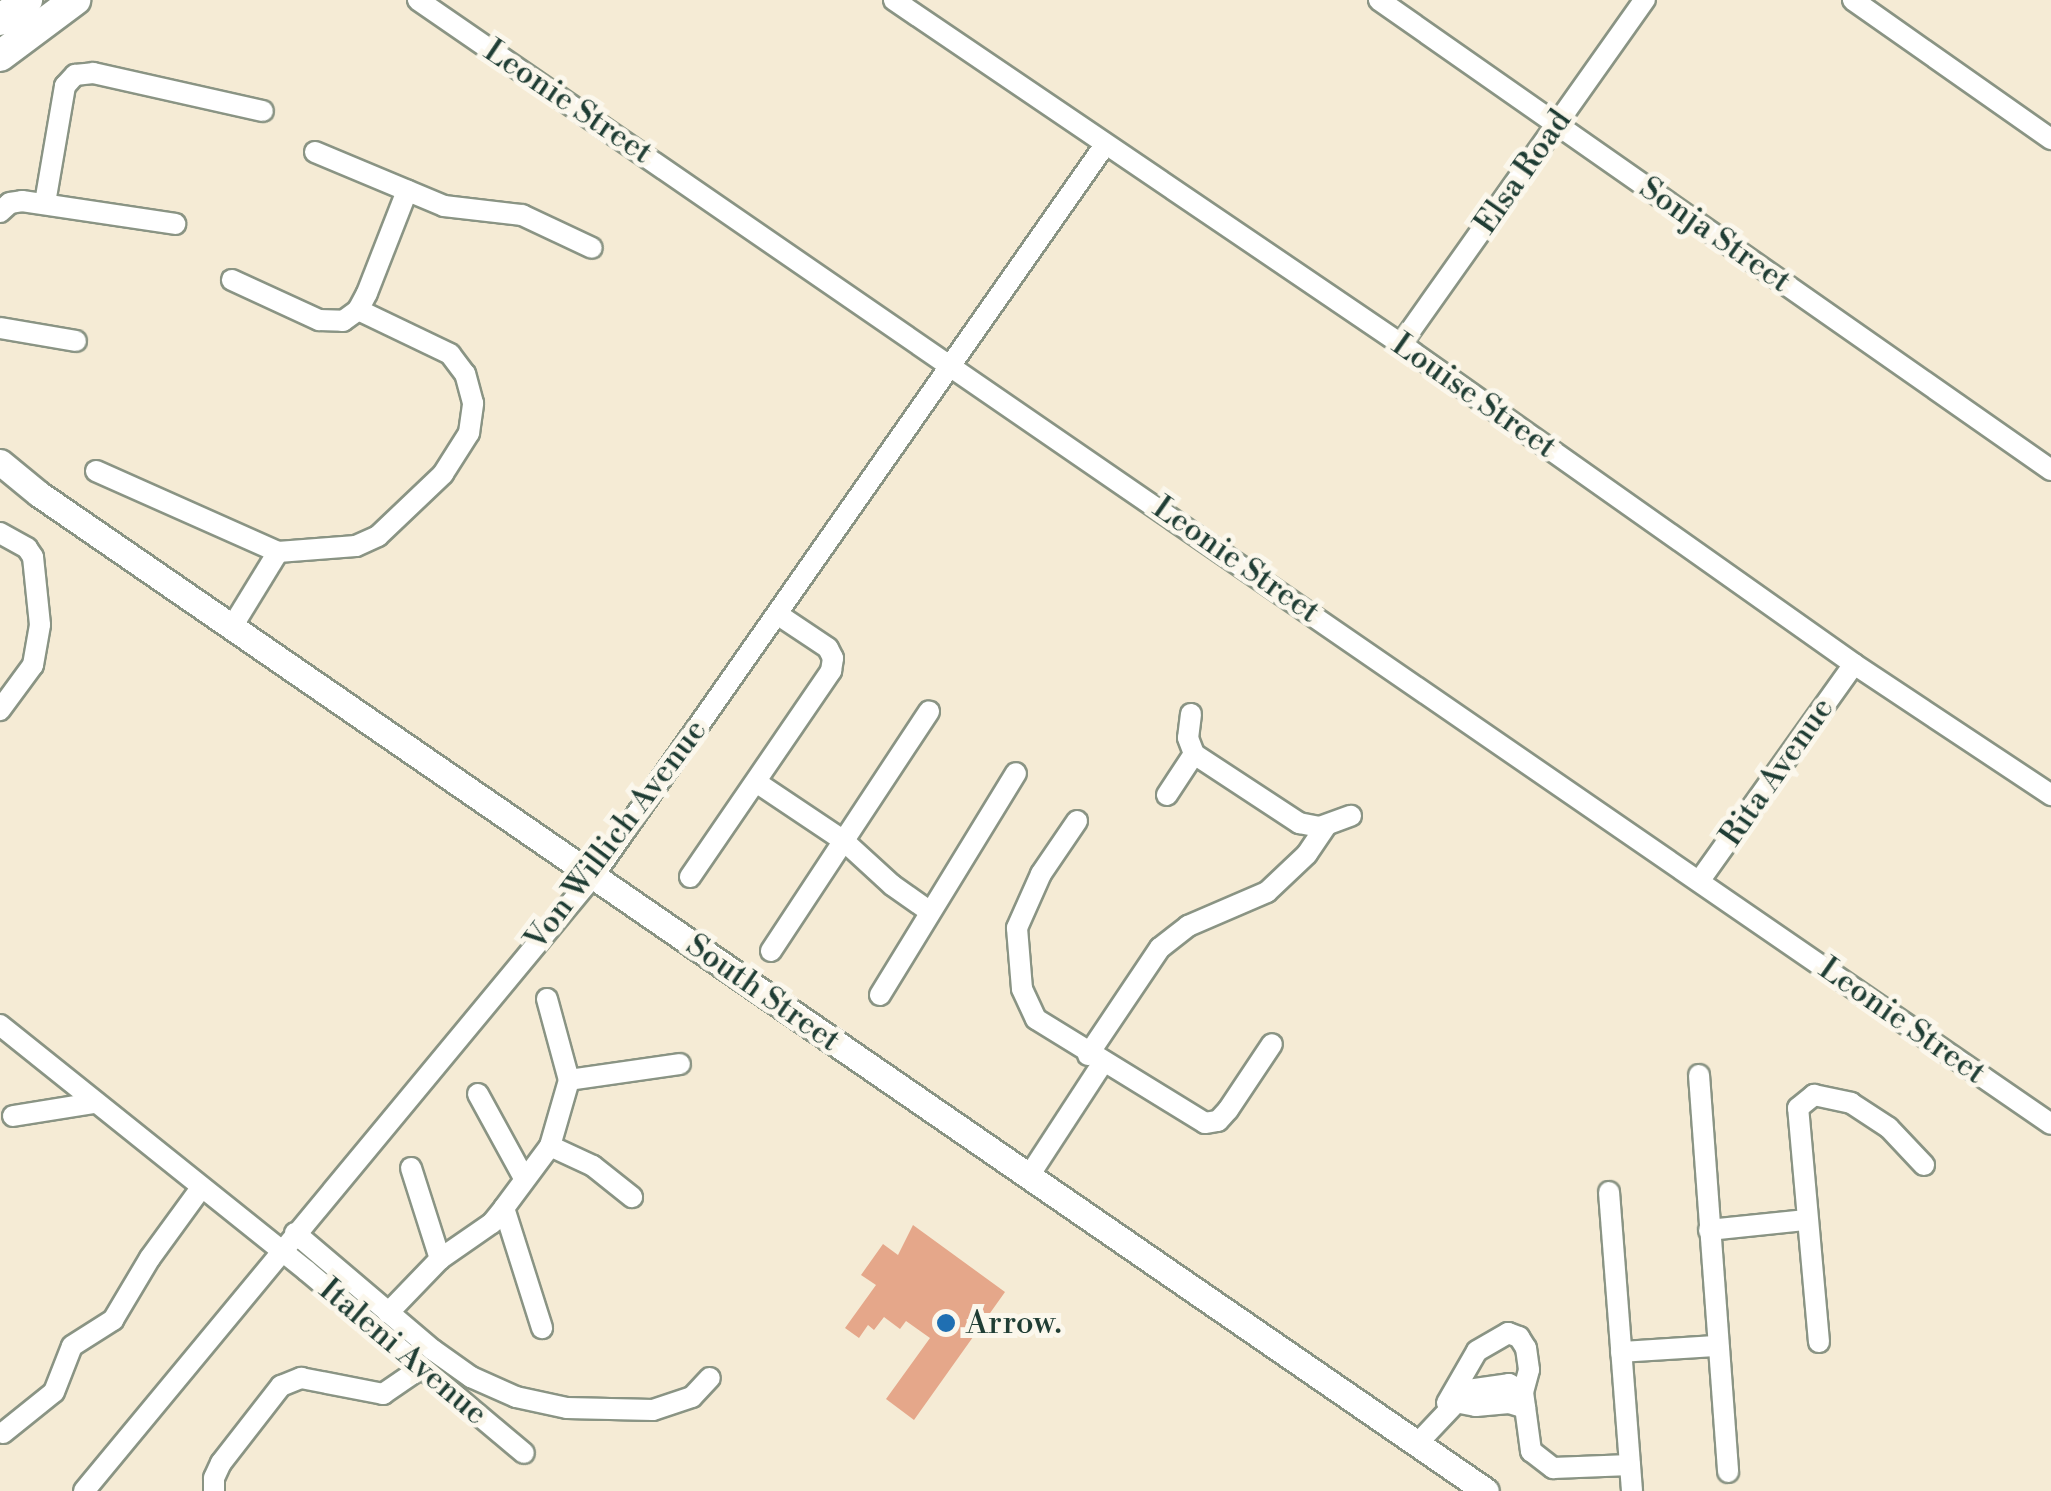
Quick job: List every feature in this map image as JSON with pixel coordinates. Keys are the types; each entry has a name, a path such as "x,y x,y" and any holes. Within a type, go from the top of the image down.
{"main road":[{"path":"0,20 26,0"},
{"path":"0,56 76,0"}],"street":[{"name":"Leonie Street","path":"418,0 2051,1124"},
{"name":"Louise Street","path":"894,0 1401,344 1854,664 2051,796"},
{"name":"Sonja Street","path":"1379,0 2051,470"},
{"name":"Elsa Road","path":"1401,344 1645,0"},
{"path":"1853,0 2051,138"},
{"path":"45,203 65,86 75,76 94,73 262,111"},
{"name":"Von Willich Avenue","path":"84,1491 594,875 1104,146"},
{"path":"315,152 444,206 522,214 592,248"},
{"path":"232,280 319,320 343,321 358,310 407,192"},
{"path":"0,212 10,203 45,203 175,224"},
{"path":"96,471 278,552 356,546 378,536 422,499 470,433 472,403 458,363 436,344 358,310"},
{"path":"0,328 76,341"},
{"name":"South Street","path":"0,462 40,494 1486,1491"},
{"name":"South Street","path":"0,475 40,494"},
{"path":"0,534 27,548 34,557 40,625 33,665 0,710"},
{"path":"232,626 278,552"},
{"path":"690,877 833,664 828,648 777,614"},
{"name":"Rita Avenue","path":"1700,880 1854,664"},
{"path":"771,951 929,711"},
{"path":"1190,714 1188,738 1194,754 1300,823 1326,826 1351,816"},
{"path":"1168,795 1194,754"},
{"path":"880,995 1016,773"},
{"path":"756,782 844,840 892,885 929,910"},
{"path":"1077,821 1030,894 1017,928 1026,1004 1045,1027 1196,1122 1212,1124 1228,1110 1272,1044"},
{"path":"1029,1176 1160,948 1188,926 1267,892 1307,854 1326,826"},
{"path":"388,1312 440,1259 492,1223 550,1146 569,1080 548,1000"},
{"name":"Italeni Avenue","path":"3,1034 282,1250 524,1453"},
{"path":"569,1080 680,1064"},
{"path":"1698,1076 1728,1472"},
{"path":"478,1094 524,1178"},
{"path":"1819,1342 1798,1108 1804,1100 1822,1095 1867,1112 1909,1146 1924,1166"},
{"path":"12,1116 94,1102"},
{"path":"550,1146 593,1166 632,1198"},
{"path":"411,1168 440,1259"},
{"path":"2,1432 54,1392 72,1346 113,1320 150,1258 201,1188"},
{"path":"1609,1192 1632,1491"},
{"path":"504,1208 542,1328"},
{"path":"1709,1230 1806,1220"},
{"path":"295,1233 471,1377 537,1403 653,1410 692,1397 710,1378"},
{"path":"1417,1444 1450,1408 1477,1351 1498,1336 1519,1336 1526,1348 1529,1370 1524,1400 1528,1444 1556,1470 1630,1465"},
{"path":"1622,1352 1717,1346"},
{"path":"214,1491 214,1478 221,1463 273,1394 290,1380 315,1380 383,1394 421,1368"},
{"path":"1450,1408 1524,1400"},
{"path":"1445,1463 1471,1491"}],"building":[{"name":"Arrow.","path":"913,1225 1005,1292 914,1420 886,1399 930,1338 906,1321 900,1329 884,1317 874,1330 868,1325 859,1338 845,1328 876,1285 861,1275 883,1244 898,1255"}],"place":[{"name":"Arrow.","path":"946,1323"}]}
